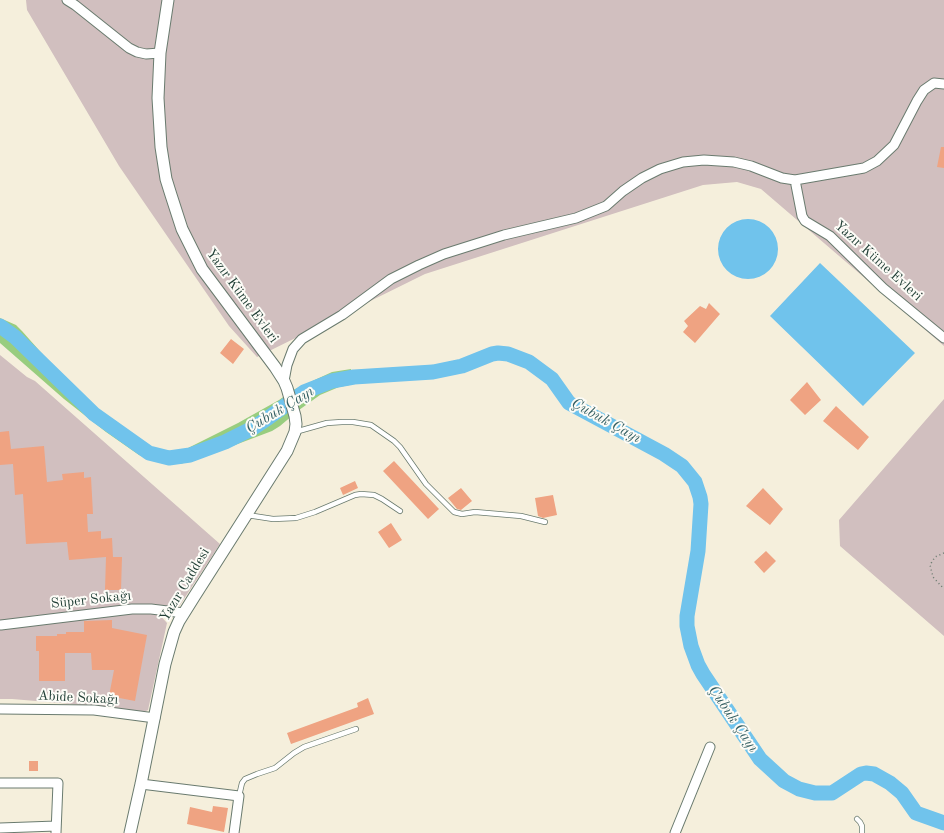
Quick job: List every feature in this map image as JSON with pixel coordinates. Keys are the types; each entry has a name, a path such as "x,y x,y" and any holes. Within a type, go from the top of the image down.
{"street":[{"path":"67,0 128,48 146,54 160,53"},
{"name":"Yazır Küme Evleri","path":"168,0 160,53 158,98 161,147 166,179 182,229 202,269 286,384 295,416"},
{"path":"286,384 287,364 293,349 302,339 342,315 391,278 425,262 504,235 576,218 592,212 606,206 623,191 642,178 660,169 683,162 704,160 734,162 751,166 782,178 795,180 864,168 877,161 894,145 924,90 934,83 944,84"},
{"name":"Yazır Küme Evleri","path":"795,180 802,216 805,221 830,236 883,288 944,338"},
{"name":"Yazır Caddesi","path":"130,833 170,646 177,626 287,451 295,432 295,416"},
{"name":"Süper Sokağı","path":"1,628 132,609 151,609 184,613"},
{"name":"Abide Sokağı","path":"0,709 94,710 155,718"},
{"path":"675,833 710,747"},
{"path":"0,783 58,783 56,830 0,828"},
{"path":"141,784 239,796 234,833"}],"lane":[{"path":"295,432 342,422 371,425 400,447 407,455 419,476 454,512 462,514 482,512 521,516 545,522"},
{"path":"246,515 273,519 296,518 361,494 374,495 400,511"},
{"path":"239,796 242,783 245,779 275,768 304,747 356,729"},
{"path":"857,819 862,826 862,833"}],"path":[{"path":"944,553 935,557 930,565 933,577 944,589"}],"shaded area":[{"path":"26,0 944,0 944,346 761,189 737,182 703,185 425,274 257,357 229,326 119,166 27,10"},
{"path":"0,355 27,377 35,381 220,544 178,608 128,607 32,616 31,623 126,614 158,613 167,623 148,710 140,714 72,704 0,699"},
{"path":"944,399 944,636 840,546 839,520"}],"green space":[{"path":"0,318 16,325 61,375 93,407 130,435 153,449 162,452 179,452 188,448 238,423 279,400 293,390 332,372 351,369 350,385 339,387 320,395 272,431 198,459 180,464 165,464 139,455 106,432 64,399 0,343"}],"water":[{"path":"748,219 765,224 773,232 778,249 773,266 765,274 748,279 731,274 723,266 718,249 723,232 731,224"},
{"path":"820,263 915,353 863,406 770,316"}],"building":[{"path":"941,147 944,147 944,168 937,167"},
{"path":"709,303 720,314 695,343 683,332 688,326 684,321 700,306 706,309"},
{"path":"231,339 244,349 233,364 220,353"},
{"path":"807,382 821,400 805,415 790,400"},
{"path":"836,406 869,437 858,450 823,421"},
{"path":"9,431 11,449 44,446 47,482 63,480 62,474 84,472 84,478 91,477 93,514 87,514 88,532 101,531 101,539 112,538 113,557 122,557 121,590 105,590 106,557 69,560 67,542 26,544 23,494 15,495 13,464 0,465 0,432"},
{"path":"394,461 439,509 428,519 383,471"},
{"path":"355,481 358,488 343,495 340,488"},
{"path":"461,488 472,501 461,510 457,509 448,498"},
{"path":"763,488 783,509 770,525 746,506"},
{"path":"553,495 557,515 543,518 538,516 535,498"},
{"path":"391,523 402,540 389,548 378,532"},
{"path":"766,551 776,561 764,573 754,562"},
{"path":"112,620 112,628 147,635 135,701 109,696 114,670 92,670 91,653 65,653 65,681 39,681 39,651 36,651 36,636 57,636 57,634 66,634 66,632 84,632 84,621"},
{"path":"368,698 374,714 291,744 287,733 358,707 357,703"},
{"path":"29,761 38,761 38,771 29,771"},
{"path":"213,806 228,808 224,832 187,824 190,807 212,812"}],"waterway":[{"name":"Çubuk Çayı","path":"0,326 15,337 94,414 149,453 169,458 190,455 225,442 253,428 304,392 332,381 354,377 433,372 462,366 498,353 508,354 529,362 552,379 569,403 664,454 682,466 695,482 701,504 698,551 687,616 687,626 691,646 703,674 760,759 784,781 799,789 815,793 832,793 861,774 874,774 890,783 902,793 916,813 944,823"}]}
